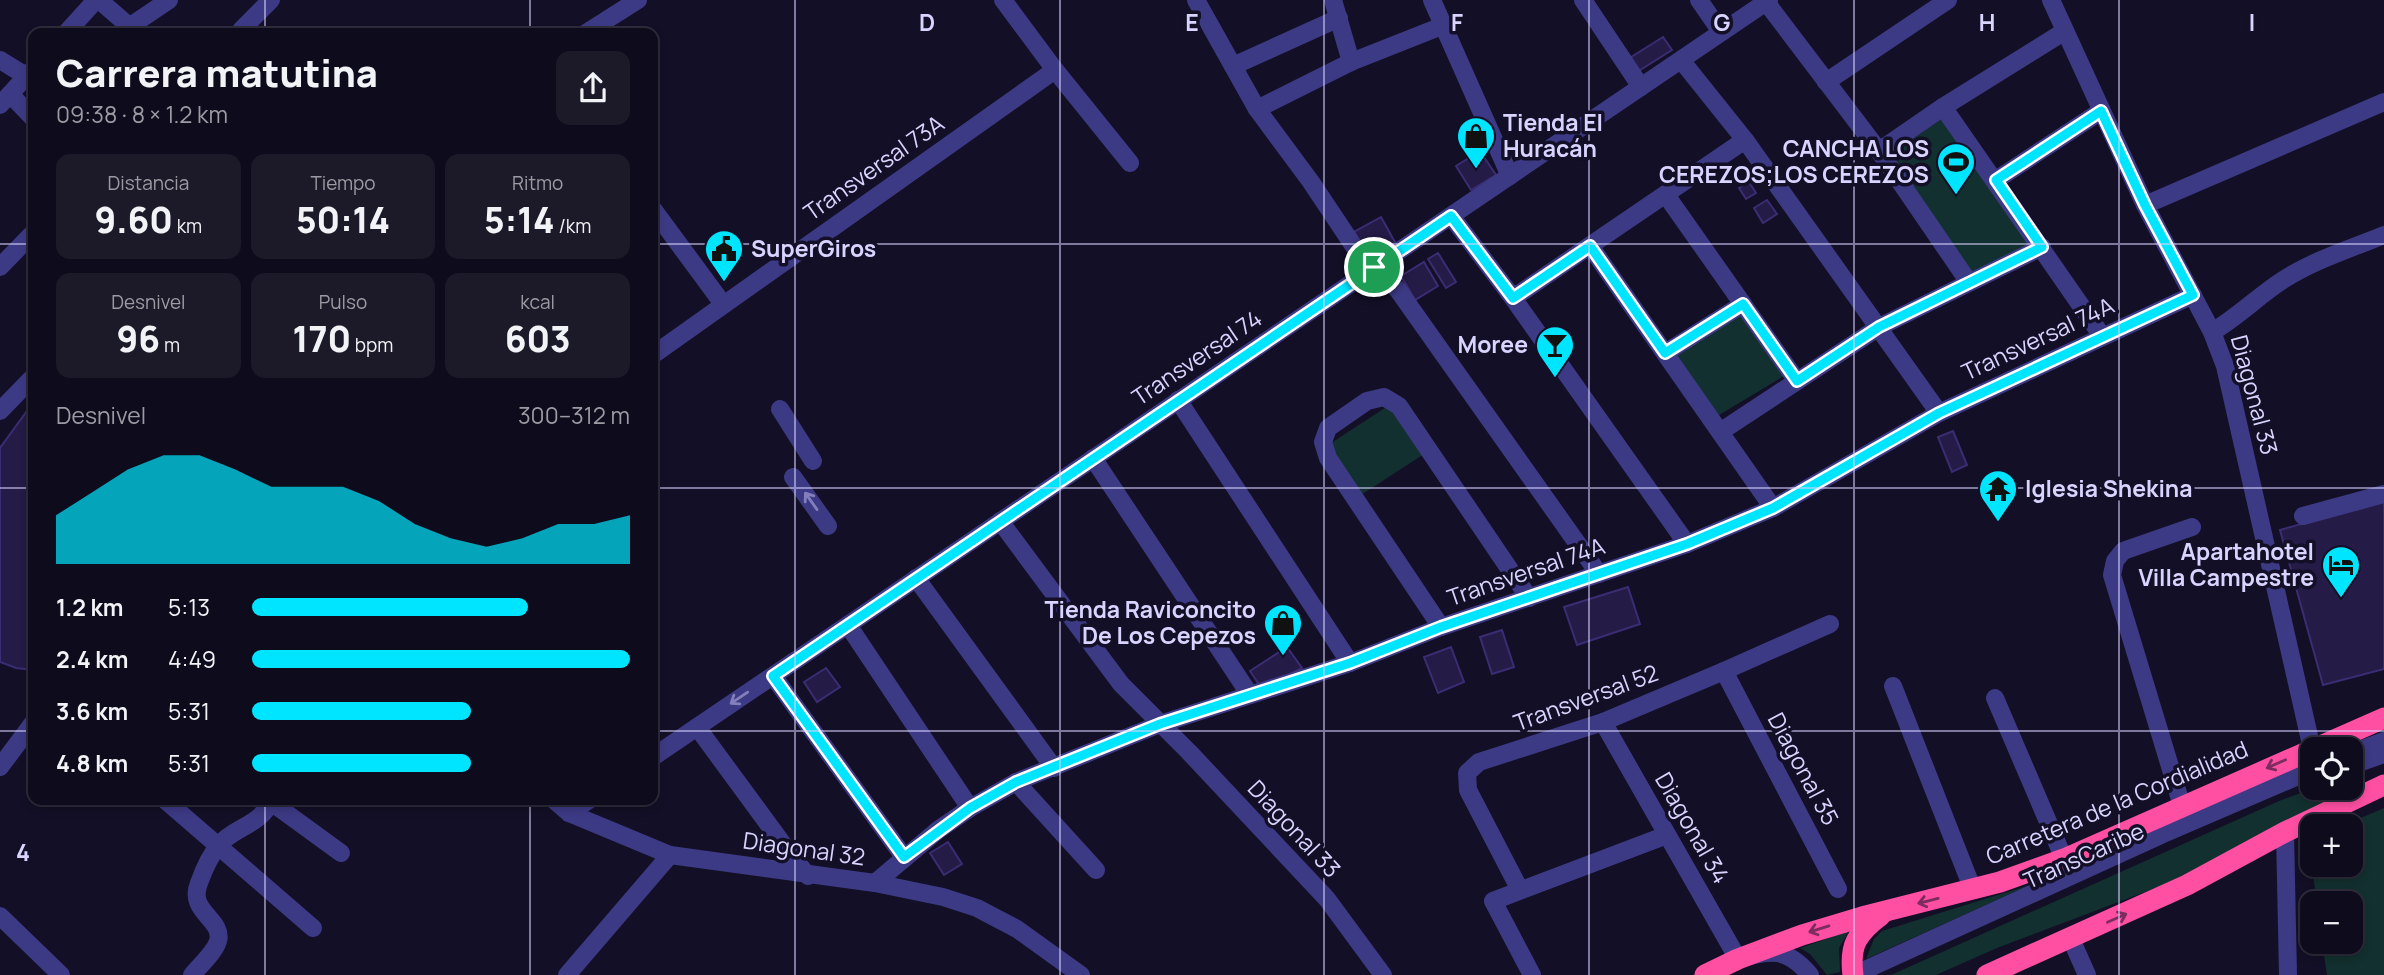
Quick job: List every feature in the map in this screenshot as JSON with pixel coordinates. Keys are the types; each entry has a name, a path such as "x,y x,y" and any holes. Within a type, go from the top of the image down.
{"highway":[{"name":"Carretera de la Cordialidad","path":"2340,737 2384,718"},
{"name":"Carretera de la Cordialidad","path":"1706,975 1738,959 1809,933 1973,890 2064,859 2300,754"},
{"path":"1987,975 2187,886 2285,832 2384,785"},
{"path":"1854,975 1851,960 1854,944 1862,930 1885,911"}],"street":[{"path":"71,28 97,0 131,28"},
{"path":"135,28 169,0"},
{"path":"243,28 271,0"},
{"path":"594,28 638,0"},
{"path":"1003,0 1130,163"},
{"path":"1196,0 1257,109 1311,182 1357,251 1398,290 1599,574"},
{"path":"1333,0 1351,62"},
{"path":"1432,0 1510,176"},
{"path":"1583,0 1641,87"},
{"path":"1699,0 1721,32"},
{"path":"1826,82 1948,0"},
{"name":"Diagonal 33","path":"2051,0 2145,205 2212,332 2225,366 2309,737"},
{"path":"1768,1 1879,151 1968,281"},
{"name":"Transversal 74","path":"658,754 1768,1"},
{"path":"1233,66 1339,18"},
{"path":"1257,109 1351,62 1442,26"},
{"path":"1879,151 2064,31"},
{"path":"0,60 28,71"},
{"path":"1681,60 1745,140 1939,413"},
{"name":"Transversal 73A","path":"658,351 1055,70"},
{"path":"28,74 5,100 28,115"},
{"path":"2145,205 2384,102"},
{"path":"1943,107 2102,336"},
{"path":"1996,180 2101,111"},
{"path":"1513,298 1745,140"},
{"path":"1666,195 1797,381"},
{"path":"658,216 723,304"},
{"path":"1451,216 1513,298 1687,544"},
{"path":"2212,332 2286,278 2384,235"},
{"path":"0,267 28,238"},
{"path":"1590,246 1773,508"},
{"path":"1720,432 1879,327 2042,247"},
{"name":"Transversal 74A","path":"875,883 904,857 970,808 1016,782 1160,724 1350,663 1441,627 1687,544 1773,508 1939,413 2193,295"},
{"path":"1665,353 1743,304"},
{"path":"0,411 28,382"},
{"path":"1441,627 1328,458 1323,442 1328,428 1367,401 1384,397 1399,406 1529,598"},
{"path":"1178,400 1350,663"},
{"path":"780,409 813,461"},
{"path":"1093,458 1250,695"},
{"path":"793,477 828,526"},
{"path":"2303,516 2384,494"},
{"name":"Diagonal 33","path":"1000,521 1121,684 1327,899 1383,975"},
{"path":"2182,806 2112,575 2115,561 2123,551 2192,527"},
{"path":"916,578 1054,768"},
{"name":"Transversal 52","path":"1520,890 1468,790 1467,773 1479,762 1602,722 1830,624"},
{"path":"848,625 970,808"},
{"name":"Diagonal 35","path":"1724,671 1838,889"},
{"path":"773,676 904,857"},
{"path":"1893,686 1973,890"},
{"path":"1995,698 2064,859"},
{"name":"Diagonal 34","path":"1602,722 1738,959"},
{"path":"697,727 808,876"},
{"path":"0,767 28,730"},
{"path":"2363,749 2384,741"},
{"path":"2363,761 2384,754"},
{"name":"TransCaribe","path":"1854,975 2300,775"},
{"path":"1016,782 1096,870"},
{"name":"TransCaribe","path":"1877,975 2300,787"},
{"path":"171,805 313,928"},
{"path":"192,975 219,938 218,930 197,904 196,892 219,845 262,816 269,805"},
{"path":"276,805 341,853"},
{"name":"Diagonal 32","path":"560,805 569,813 670,855 808,876 875,883 943,897 977,908 1017,929 1081,975"},
{"path":"569,813 581,805"},
{"path":"2285,832 2288,975"},
{"path":"1532,975 1493,901 1667,835"},
{"path":"568,975 670,855"},
{"path":"0,916 61,975"},
{"path":"2071,939 2087,975"},
{"path":"1738,959 1765,951 1784,954 1800,964 1810,975"}],"green space":[{"path":"1943,118 2034,244 1967,274 1887,156"},
{"path":"1739,310 1784,376 1719,415 1674,355"},
{"path":"1391,404 1424,454 1361,495 1328,445"},
{"path":"2300,793 2300,800 2332,800 2174,881 1997,948 1936,975 1891,975"},
{"path":"2384,808 2384,975 2327,975 2324,954 2363,954 2363,891 2315,891 2313,877 2363,877 2363,817"},
{"path":"2030,885 1866,959 1874,939 1882,931"},
{"path":"1849,931 1839,948 1840,972 1827,975 1810,954 1800,948"}],"building":[{"path":"1663,37 1672,50 1637,72 1628,59"},
{"name":"Tienda El Huracán","path":"1480,151 1496,175 1471,190 1456,166"},
{"path":"1749,182 1756,193 1746,199 1739,188"},
{"path":"1767,200 1777,214 1763,223 1754,208"},
{"path":"1381,217 1395,242 1368,257 1354,232"},
{"path":"1438,253 1456,282 1446,288 1428,259"},
{"path":"1424,262 1438,286 1415,300 1401,276"},
{"path":"28,410 28,669 0,662 0,448"},
{"path":"1953,431 1967,465 1952,472 1938,437"},
{"name":"Apartahotel Villa Campestre","path":"2384,501 2384,669 2323,685 2280,530"},
{"path":"1628,587 1640,624 1577,645 1564,607"},
{"path":"1502,630 1514,667 1492,674 1480,637"},
{"name":"Tienda Raviconcito De Los Cepezos","path":"1287,647 1302,668 1262,689 1250,671"},
{"path":"1451,647 1464,682 1438,693 1424,657"},
{"path":"826,668 840,687 817,702 804,682"},
{"path":"948,842 962,864 944,875 930,853"}],"place":[{"name":"Tienda El Huracán","path":"1476,170"},
{"name":"CANCHA LOS CEREZOS;LOS CEREZOS","path":"1956,196"},
{"name":"SuperGiros","path":"724,283"},
{"name":"Moree","path":"1555,379"},
{"name":"Iglesia Shekina","path":"1998,523"},
{"name":"Apartahotel Villa Campestre","path":"2341,599"},
{"name":"Tienda Raviconcito De Los Cepezos","path":"1283,657"}],"route":[{"path":"2101,111 2145,205 2193,295 1939,413 1773,508 1687,544 1441,627 1350,663 1160,724 1016,782 970,808 904,857 773,676 1374,267 1451,216 1513,298 1590,246 1665,353 1743,304 1797,381 1879,327 2042,247 1996,180 2101,111"}]}
